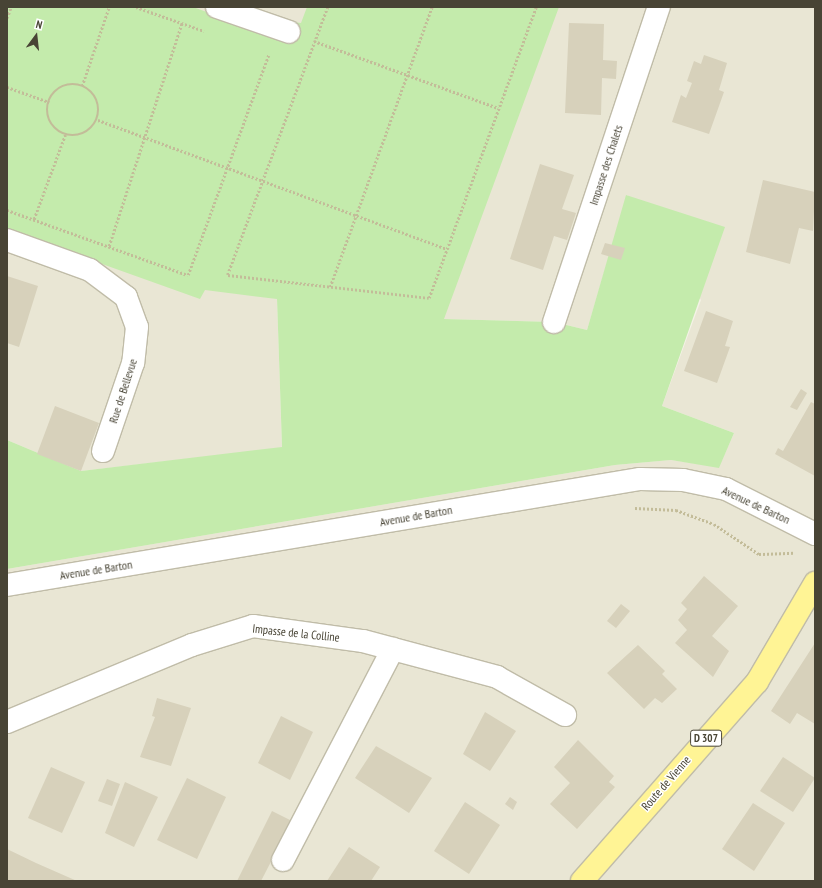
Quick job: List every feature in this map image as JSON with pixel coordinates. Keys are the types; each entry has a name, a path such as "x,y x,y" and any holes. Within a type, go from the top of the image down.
{"main road":[{"name":"Route de Vienne","path":"582,881 757,682 815,583"}],"street":[{"path":"217,7 289,32"},
{"name":"Impasse des Chalets","path":"554,322 659,7"},
{"name":"Rue de Bellevue","path":"7,240 90,270 126,297 137,327 133,363 103,451"},
{"name":"Avenue de Barton","path":"7,584 640,479 683,480 726,489 815,534"},
{"name":"Impasse de la Colline","path":"7,722 192,645 253,626 363,641 497,677 565,715"},
{"path":"283,860 393,649"}],"path":[{"path":"7,18 11,7"},
{"path":"82,86 109,7"},
{"path":"136,7 211,34"},
{"path":"328,7 228,275 429,298 536,7"},
{"path":"330,287 432,7"},
{"path":"109,246 182,23"},
{"path":"289,32 498,108"},
{"path":"7,210 188,275 270,54 262,52"},
{"path":"66,86 82,86 95,96 98,120 80,135 65,135 52,125 49,102 53,95 66,86"},
{"path":"7,87 49,102"},
{"path":"98,120 446,249"},
{"path":"34,219 65,135"},
{"path":"632,508 676,510 714,524 759,554 781,556 802,552"}],"shaded area":[{"path":"7,7 815,7 815,881 7,881 7,569 615,465 671,460 719,467 734,433 662,406 701,300 627,195 587,330 554,322 444,319 277,299 282,448 81,471 7,440"}],"green space":[{"path":"7,7 193,7 286,41 294,22 301,23 307,7 559,7 444,319 554,322 587,330 626,195 725,227 662,406 734,433 719,468 671,460 615,465 7,569 7,440 81,471 282,447 277,299 205,290 200,299 7,230"}],"building":[{"path":"569,23 604,24 603,60 617,61 616,79 602,78 601,115 565,113"},
{"path":"704,55 727,63 719,90 724,92 709,134 672,122 681,95 686,98 692,83 687,81 694,61 701,64"},
{"path":"540,164 574,175 562,209 576,213 567,240 554,236 543,270 510,259"},
{"path":"763,180 815,192 813,231 799,228 790,264 746,252"},
{"path":"605,243 625,248 621,260 601,254"},
{"path":"7,276 38,286 19,347 7,343"},
{"path":"706,311 733,321 725,346 730,347 717,383 684,371"},
{"path":"801,389 807,393 797,410 790,407"},
{"path":"811,402 815,404 815,476 775,454 778,448 783,451"},
{"path":"55,406 99,423 81,471 37,454"},
{"path":"704,576 738,606 712,636 729,651 713,677 675,643 687,630 678,620 687,609 681,603"},
{"path":"621,604 630,611 616,628 607,621"},
{"path":"815,643 815,724 797,713 790,724 771,711"},
{"path":"638,645 665,671 662,674 677,689 662,703 655,698 644,709 607,673"},
{"path":"157,698 191,708 171,766 140,757 155,717 152,716"},
{"path":"485,712 516,731 490,771 463,754"},
{"path":"281,716 313,732 290,780 258,763"},
{"path":"578,740 614,776 609,782 615,787 577,829 550,804 570,783 554,767"},
{"path":"376,746 432,778 409,813 355,778"},
{"path":"783,757 815,778 793,812 760,791"},
{"path":"51,767 85,782 62,833 28,818"},
{"path":"187,778 226,797 197,859 157,840"},
{"path":"107,779 120,784 112,806 98,801"},
{"path":"125,782 158,797 134,847 105,833"},
{"path":"510,797 517,802 513,810 505,804"},
{"path":"465,802 500,825 469,874 434,851"},
{"path":"753,803 785,823 754,871 722,849"},
{"path":"272,811 292,821 261,881 237,881"},
{"path":"349,847 380,867 371,881 327,881"},
{"path":"7,849 36,863 77,881 7,881"}]}
